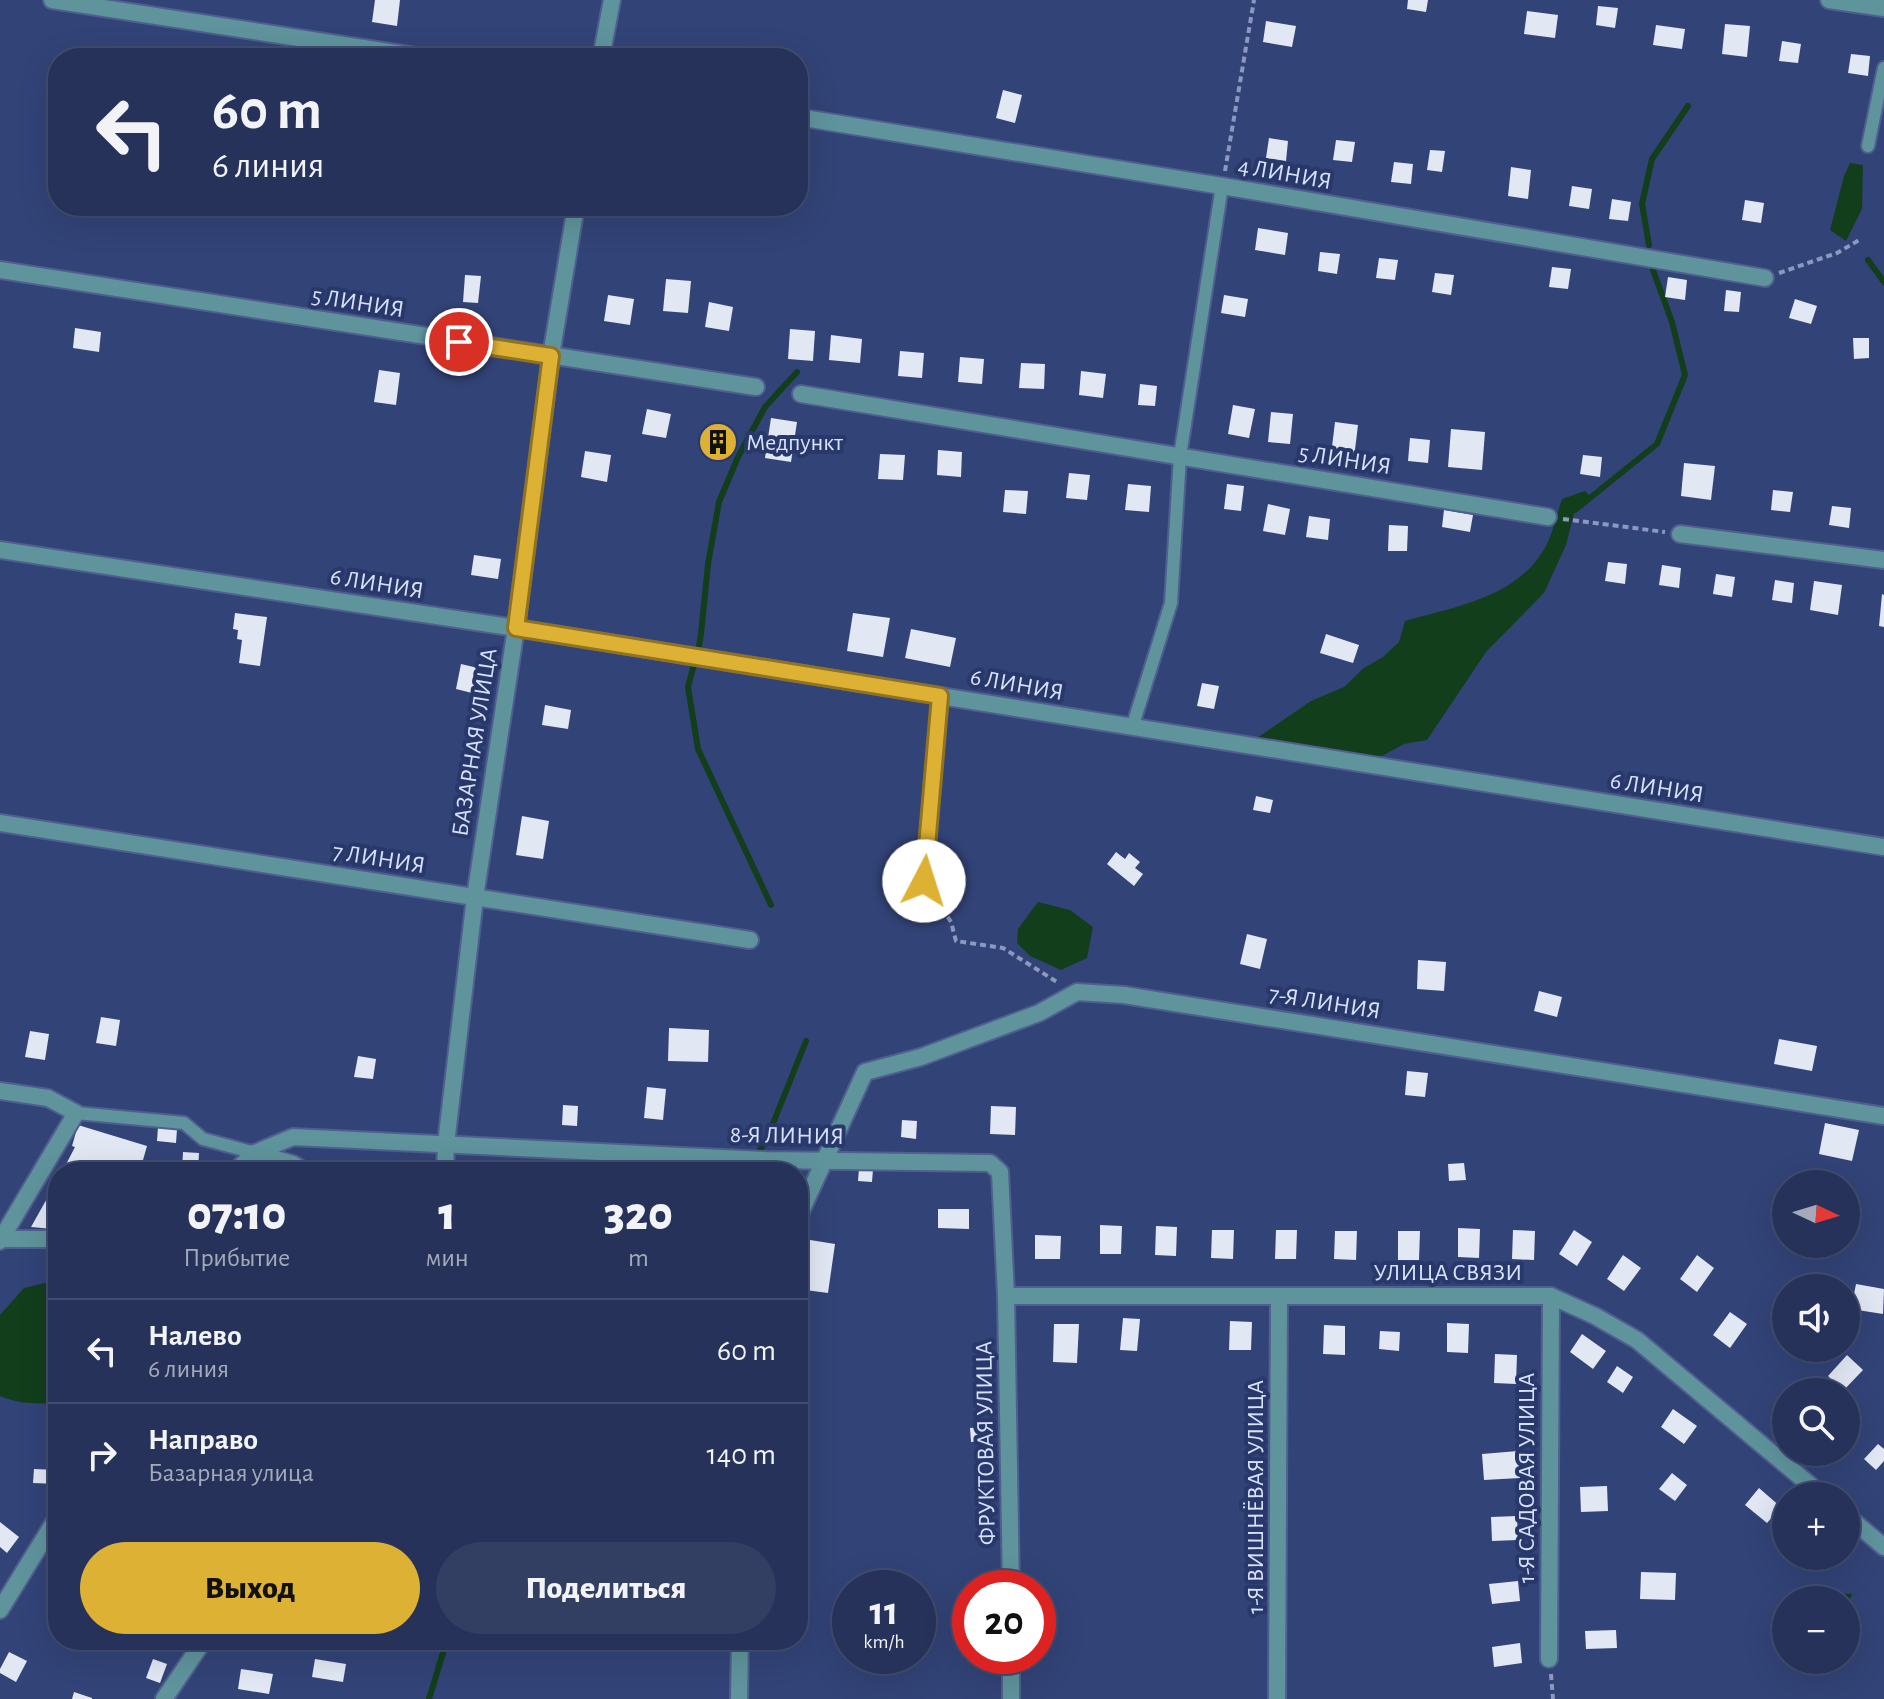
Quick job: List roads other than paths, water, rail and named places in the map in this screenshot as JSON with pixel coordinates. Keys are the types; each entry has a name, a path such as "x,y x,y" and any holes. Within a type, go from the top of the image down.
{"street":[{"path":"52,0 363,48"},
{"path":"603,48 612,0"},
{"path":"1829,0 1884,8"},
{"name":"4 ЛИНИЯ","path":"808,119 1765,278"},
{"name":"БАЗАРНАЯ УЛИЦА","path":"445,1162 475,897 516,628 551,356 574,216"},
{"name":"5 ЛИНИЯ","path":"0,270 756,387"},
{"name":"5 ЛИНИЯ","path":"801,394 1548,517"},
{"path":"1680,534 1884,560"},
{"name":"6 ЛИНИЯ","path":"0,550 516,628 1884,847"},
{"name":"7 ЛИНИЯ","path":"0,823 750,940"},
{"name":"7-Я ЛИНИЯ","path":"824,1159 865,1072 921,1057 1039,1013 1077,992 1124,995 1884,1116"},
{"path":"0,1091 48,1098 76,1113 0,1240"},
{"name":"8-Я ЛИНИЯ","path":"245,1162 255,1153 293,1137 758,1159 990,1163 1000,1172 1006,1296"},
{"path":"255,1153 286,1162"},
{"path":"808,1195 824,1159"},
{"path":"0,1240 48,1239"},
{"name":"УЛИЦА СВЯЗИ","path":"1006,1296 1551,1296 1637,1340 1806,1482"},
{"name":"ФРУКТОВАЯ УЛИЦА","path":"1006,1296 1011,1570"},
{"name":"1-Я ВИШНЁВАЯ УЛИЦА","path":"1277,1699 1279,1296"},
{"name":"1-Я САДОВАЯ УЛИЦА","path":"1549,1659 1551,1296"},
{"path":"1860,1527 1884,1547"},
{"path":"0,1610 48,1532"},
{"path":"164,1699 197,1650"},
{"path":"739,1699 740,1650"},
{"path":"1011,1674 1011,1699"}],"lane":[{"path":"1868,146 1884,68"},
{"path":"1132,728 1171,603 1180,456 1222,186"},
{"path":"924,881 940,696"},
{"path":"76,1113 184,1123 203,1139 255,1153"}],"waterway":[{"path":"1649,245 1642,204 1652,159 1688,106"},
{"path":"1868,260 1884,282"},
{"path":"1575,510 1657,444 1685,375 1672,322 1653,270"},
{"path":"699,646 719,502 738,457 765,407 797,372"},
{"path":"693,668 688,687 698,749 771,905"},
{"path":"760,1150 806,1041"},
{"path":"429,1699 444,1650"}],"place":[{"name":"Медпункт","path":"718,442"}]}
